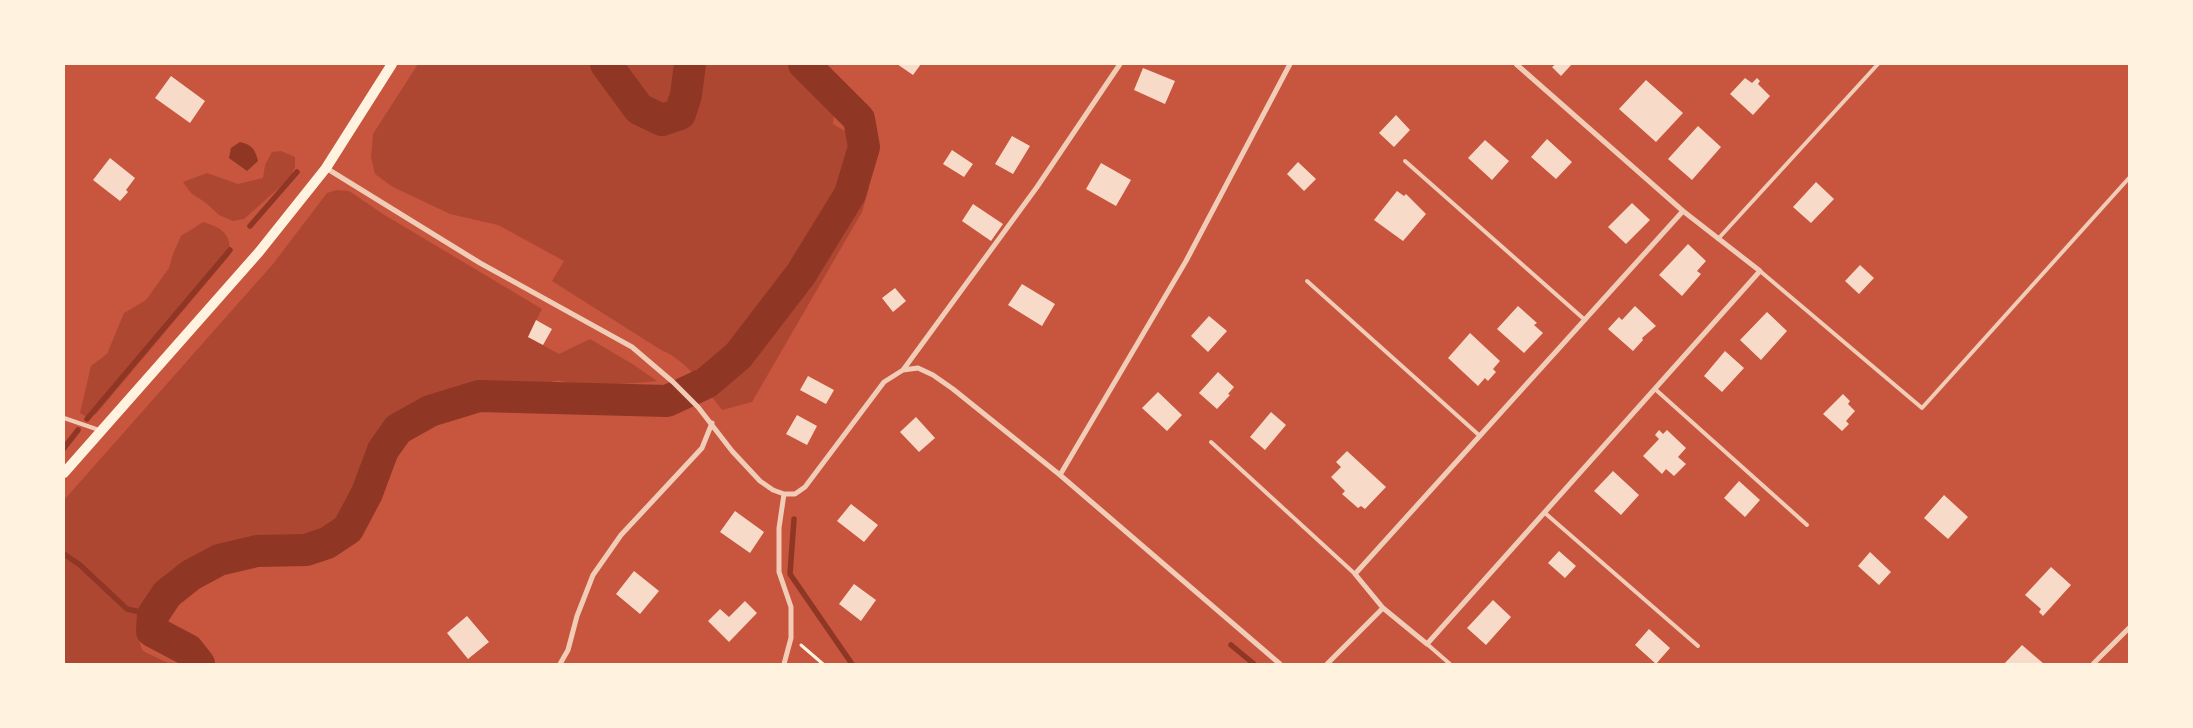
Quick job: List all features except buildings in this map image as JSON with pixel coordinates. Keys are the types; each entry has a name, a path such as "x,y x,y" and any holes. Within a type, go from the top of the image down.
{"main road":[{"path":"64,473 259,252 326,168 392,64"}],"street":[{"path":"326,168 480,263 632,347 673,382 698,408 749,471 773,490 784,494 795,494 805,487 884,382 903,370 1037,188 1120,64"},
{"path":"1060,475 1186,261 1290,64"},
{"path":"1516,64 1683,211 1760,272 1427,644 1383,608 1355,574 1683,211"},
{"path":"903,370 918,368 933,375 953,389 1060,475 1280,664"},
{"path":"560,664 568,650 577,616 593,575 621,534 702,448 712,423"},
{"path":"784,494 779,528 779,572 790,608 791,638 784,664"},
{"path":"1327,664 1383,608"},
{"path":"2093,664 2129,628"}],"lane":[{"path":"1718,239 1878,64"},
{"path":"1406,161 1585,320"},
{"path":"1760,272 1922,408 2129,178"},
{"path":"1307,281 1480,436"},
{"path":"1655,389 1807,525"},
{"path":"64,418 102,431"},
{"path":"1211,442 1355,574"},
{"path":"1544,512 1698,646"},
{"path":"1427,644 1450,664"}],"path":[{"path":"791,638 823,664"}],"shaded area":[{"path":"418,64 795,64 812,77 835,103 833,124 858,139 869,188 862,212 752,402 722,410 702,384 680,361 552,281 564,261 498,225 450,214 393,187 375,174 371,157 373,134"},
{"path":"240,142 252,148 256,153 258,161 247,171 229,158 231,148"},
{"path":"281,151 295,157 295,167 290,178 244,219 233,221 219,215 191,193 183,182 207,173 238,184 263,178 265,165 272,152"},
{"path":"337,190 349,191 383,214 542,309 528,337 559,354 590,339 657,381 616,384 597,388 557,381 533,389 484,387 440,397 415,407 393,421 377,441 350,509 346,516 333,527 305,541 250,545 227,551 175,577 157,592 153,597 139,641 143,651 170,664 64,664 64,500 273,264 327,193"},
{"path":"203,222 216,227 224,233 229,242 230,255 96,414 85,416 80,413 91,366 107,354 124,313 146,300 169,268 181,236"}],"waterway":[{"path":"606,64 639,109 662,120 680,114 686,95 690,64"},
{"path":"199,664 188,650 152,631 153,615 167,594 191,575 219,560 257,551 306,550 327,543 348,529 367,493 383,450 398,429 430,411 479,396 667,401 706,383 738,356 801,274 850,194 864,147 859,119 804,64"},
{"path":"250,226 297,172"},
{"path":"87,419 230,250"},
{"path":"64,448 78,430"},
{"path":"794,519 790,574 852,664"},
{"path":"64,554 80,565 127,609 153,615"},
{"path":"1231,645 1254,664"}]}
